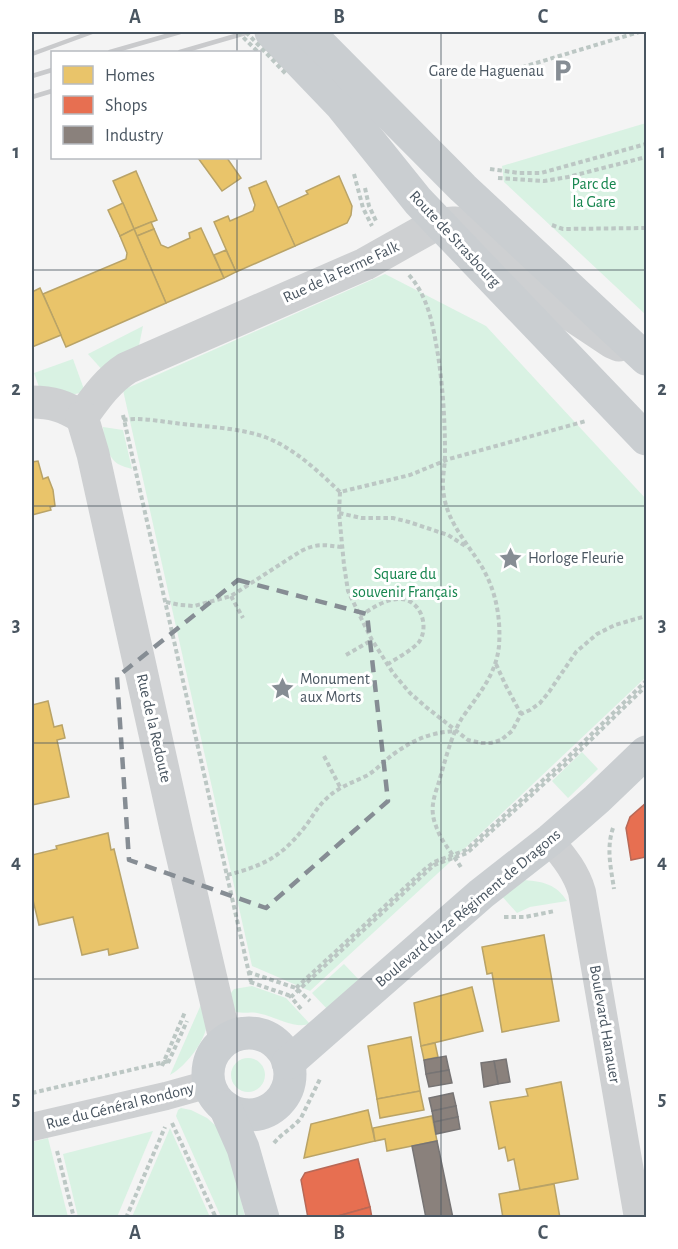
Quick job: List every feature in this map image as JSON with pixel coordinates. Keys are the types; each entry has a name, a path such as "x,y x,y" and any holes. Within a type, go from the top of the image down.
{"main road":[{"name":"Route de Strasbourg","path":"289,47 340,104 418,201 646,439"},
{"path":"289,47 463,188 644,357"},
{"name":"Boulevard du 2e Régiment de Dragons","path":"288,1063 481,894 550,840 646,752"},
{"path":"238,1034 266,1036 281,1048 288,1063 289,1082 265,1126 261,1145 259,1160 261,1202 235,1128 207,1072 214,1051 225,1039 238,1034"},
{"path":"217,1095 236,1113 244,1115 258,1114 274,1106"}],"street":[{"name":"Rue de la Ferme Falk","path":"82,417 107,385 127,368 364,264 429,228 441,224 467,224 558,306 612,342 644,357"},
{"path":"32,402 53,403 82,417"},
{"name":"Rue de la Redoute","path":"82,417 93,454 225,1039"},
{"name":"Boulevard Hanauer","path":"550,840 567,860 579,880 582,892 638,1218"},
{"name":"Rue du Général Rondony","path":"32,1127 166,1096 217,1095"}],"path":[{"path":"238,32 289,47"},
{"path":"246,32 289,47"},
{"path":"493,76 639,32"},
{"path":"482,166 493,170 541,174 646,144"},
{"path":"488,177 544,181 646,157"},
{"path":"548,223 563,229 646,228"},
{"path":"416,283 431,314 443,393 444,497 451,519 481,567 495,597 499,630 495,663 484,687 455,731 435,796 433,809 435,826 454,855"},
{"path":"122,411 228,875 250,982 288,994 305,1012"},
{"path":"116,421 143,420 242,431 266,437 289,448 340,492"},
{"path":"340,492 410,475 445,460 590,420"},
{"path":"340,492 341,547 348,591 372,640 393,674 410,693 468,740 481,743 501,740 512,731 521,714 530,711 549,693 576,652 597,634 615,625 646,616"},
{"path":"339,513 361,518 393,518 409,522 448,535 468,547"},
{"path":"166,602 180,606 194,606 231,596 301,550 313,545 324,544 341,547"},
{"path":"231,596 243,618"},
{"path":"360,616 377,606 401,598 412,603 420,613 424,625 422,636 417,644 387,664"},
{"path":"346,655 372,640"},
{"path":"495,663 521,714"},
{"path":"291,998 298,988 424,869 434,862 468,848 646,684"},
{"path":"298,988 434,865 467,854 566,764 646,684"},
{"path":"228,875 253,868 289,846 326,798 340,788 367,775 394,753 433,733 455,731"},
{"path":"324,756 340,788"},
{"path":"615,823 609,851 616,899"},
{"path":"501,918 525,917 557,910"},
{"path":"239,974 248,972 298,988 313,1005"},
{"path":"161,1069 189,1003"},
{"path":"32,1093 169,1061 191,1011"},
{"path":"261,1202 263,1165 274,1143 301,1118 324,1072"},
{"path":"126,1218 169,1117 216,1218"},
{"path":"56,1148 74,1218"}],"highlighted area":[{"path":"238,580 367,614 388,801 266,908 129,860 117,677"}],"green space":[{"name":"Parc de la Gare","path":"646,123 646,315 504,182 502,166"},
{"name":"Square du souvenir Français","path":"385,274 486,326 646,499 646,677 310,991 252,966 123,390"},
{"path":"143,326 137,355 105,373 88,354"},
{"path":"73,359 85,392 70,395 39,387 34,373"},
{"path":"103,427 123,430 132,469 118,464 111,457 105,442"},
{"path":"582,752 598,769 568,798 552,781"},
{"path":"525,880 554,887 567,901 530,907 517,913 499,893"},
{"path":"344,964 359,980 330,1012 312,993"},
{"path":"252,986 286,998 310,1024 290,1024 257,1013 232,1010 231,993 234,989"},
{"path":"203,1000 207,1021 202,1038 188,1060 170,1075"},
{"path":"248,1058 260,1063 265,1075 260,1087 248,1092 236,1087 231,1075 236,1063"},
{"path":"181,1108 207,1118 216,1126 229,1148 245,1217 221,1217 176,1116"},
{"path":"170,1128 210,1217 132,1217"},
{"path":"153,1131 117,1217 78,1217 63,1154"},
{"path":"48,1138 68,1217 32,1217 32,1142"}],"building: Homes":[{"path":"199,159 228,159 241,178 222,191"},
{"path":"136,171 157,220 134,229 113,181"},
{"path":"339,176 352,206 347,223 295,246 277,208 308,194 306,191"},
{"path":"266,181 295,246 236,272 214,222 228,216 230,221 253,211 255,205 249,188"},
{"path":"123,203 134,229 120,236 108,210"},
{"path":"151,222 154,229 137,236 134,229"},
{"path":"201,228 224,278 166,303 137,236 154,229 161,245 168,248 190,238 189,233"},
{"path":"134,229 166,303 66,347 43,294 126,259 127,253 120,236"},
{"path":"226,250 236,272 224,278 214,255"},
{"path":"40,288 61,335 32,347 32,292"},
{"path":"38,461 43,479 48,477 53,490 55,506 50,507 51,510 32,515 32,462"},
{"path":"48,701 54,727 62,725 65,738 57,740 69,797 32,805 32,705"},
{"path":"108,833 138,948 109,955 108,949 82,955 73,917 39,925 32,896 32,855 57,849 56,846"},
{"path":"544,935 559,1021 502,1032 492,973 487,974 482,947"},
{"path":"472,987 483,1031 421,1046 414,1003"},
{"path":"411,1037 420,1091 377,1099 368,1046"},
{"path":"435,1043 438,1057 424,1060 421,1046"},
{"path":"561,1082 578,1179 520,1190 514,1159 508,1161 505,1147 499,1149 490,1102 528,1096 526,1089"},
{"path":"420,1091 424,1110 380,1118 377,1099"},
{"path":"368,1110 375,1141 304,1158 311,1124"},
{"path":"432,1116 437,1141 387,1151 385,1139 375,1141 373,1128"},
{"path":"554,1184 560,1218 503,1218 499,1194"}],"building: Shops":[{"path":"646,803 646,857 631,860 626,828 630,817"},
{"path":"358,1159 370,1207 331,1218 308,1218 301,1180 305,1173"},
{"path":"370,1207 372,1218 331,1218"}],"building: Industry":[{"path":"446,1056 449,1070 426,1074 424,1060"},
{"path":"506,1059 510,1082 498,1084 494,1061"},
{"path":"494,1061 498,1084 484,1087 481,1063"},
{"path":"449,1070 452,1083 429,1087 426,1074"},
{"path":"453,1093 456,1106 432,1111 429,1098"},
{"path":"456,1106 458,1117 434,1122 432,1111"},
{"path":"458,1117 460,1129 436,1134 434,1122"},
{"path":"437,1141 453,1218 426,1218 412,1146"}],"railway":[{"path":"32,54 92,32"},
{"path":"114,51 180,32"},
{"path":"183,51 249,32"},
{"path":"32,76 51,70"},
{"path":"32,97 51,91"}],"place":[{"name":"Gare de Haguenau","path":"562,71"},
{"name":"Horloge Fleurie","path":"510,558"},
{"name":"Monument aux Morts","path":"282,688"}]}
